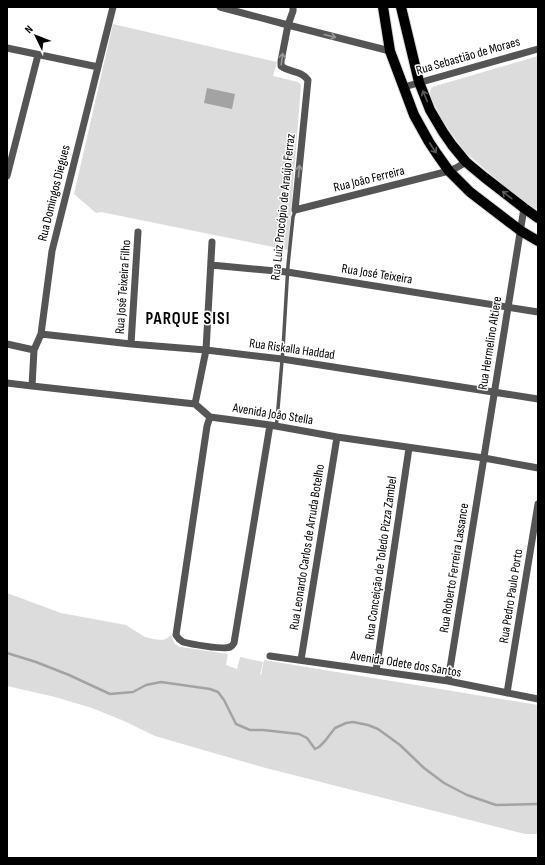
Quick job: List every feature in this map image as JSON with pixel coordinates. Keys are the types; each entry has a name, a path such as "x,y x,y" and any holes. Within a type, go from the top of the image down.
{"main road":[{"path":"383,7 390,50 414,115 429,142 449,171 470,192 521,231 538,241"},
{"path":"401,7 419,82 430,110 443,132 466,162 538,218"}],"street":[{"name":"Rua Domingos Diegues","path":"32,386 34,350 41,334 52,251 113,7"},
{"path":"220,7 390,50"},
{"name":"Rua Luiz Procópio de Araújo Ferraz","path":"293,7 288,25 281,66 298,72 305,76 308,80 295,210"},
{"path":"7,48 98,67"},
{"name":"Rua Sebastião de Moraes","path":"404,87 538,48"},
{"path":"7,176 38,55"},
{"name":"Rua João Ferreira","path":"295,210 449,171 466,162"},
{"name":"Rua Hermelino Altiere","path":"484,458 524,208"},
{"name":"Rua José Teixeira Filho","path":"131,344 138,232"},
{"path":"195,404 206,350 212,242"},
{"name":"Rua José Teixeira","path":"211,265 287,272 538,312"},
{"name":"Rua Riskalla Haddad","path":"41,334 282,359 538,399"},
{"path":"7,344 34,350"},
{"path":"7,383 195,404 210,417 207,426 176,635 179,640 186,642 222,648 230,647 234,643 273,426"},
{"name":"Avenida João Stella","path":"210,417 409,448 484,458 538,468"},
{"name":"Rua Leonardo Carlos de Arruda Botelho","path":"301,660 337,437"},
{"name":"Rua Conceição de Toledo Pizza Zambel","path":"376,671 409,448"},
{"name":"Rua Roberto Ferreira Lassance","path":"448,681 484,458"},
{"name":"Rua Pedro Paulo Porto","path":"507,693 538,504"},
{"name":"Avenida Odete dos Santos","path":"270,656 448,681 538,698"}],"lane":[{"name":"Rua Luiz Procópio de Araújo Ferraz","path":"273,426 277,420 287,272 295,210"}],"shaded area":[{"path":"113,24 277,62 273,76 298,82 301,85 288,250 101,212 96,213 74,194"},
{"path":"538,56 538,212 521,201 464,151 443,121 431,98 430,91 432,87"},
{"path":"207,88 235,94 232,109 204,103"},
{"path":"7,593 61,613 126,625 145,637 162,640 171,635 175,644 181,647 228,654 226,665 237,669 240,657 263,662 260,675 264,660 538,705 538,834 525,834 262,767 155,736 92,708 55,697 7,686"}],"waterway":[{"path":"7,653 36,662 69,675 110,694 133,692 146,685 161,682 210,689 218,692 224,700 236,724 250,730 299,734 307,738 315,749 325,741 335,728 346,723 353,722 368,725 378,729 400,745 424,768 444,783 467,795 496,805 538,804"}],"district":[{"name":"PARQUE SISI","path":"188,319"}]}
